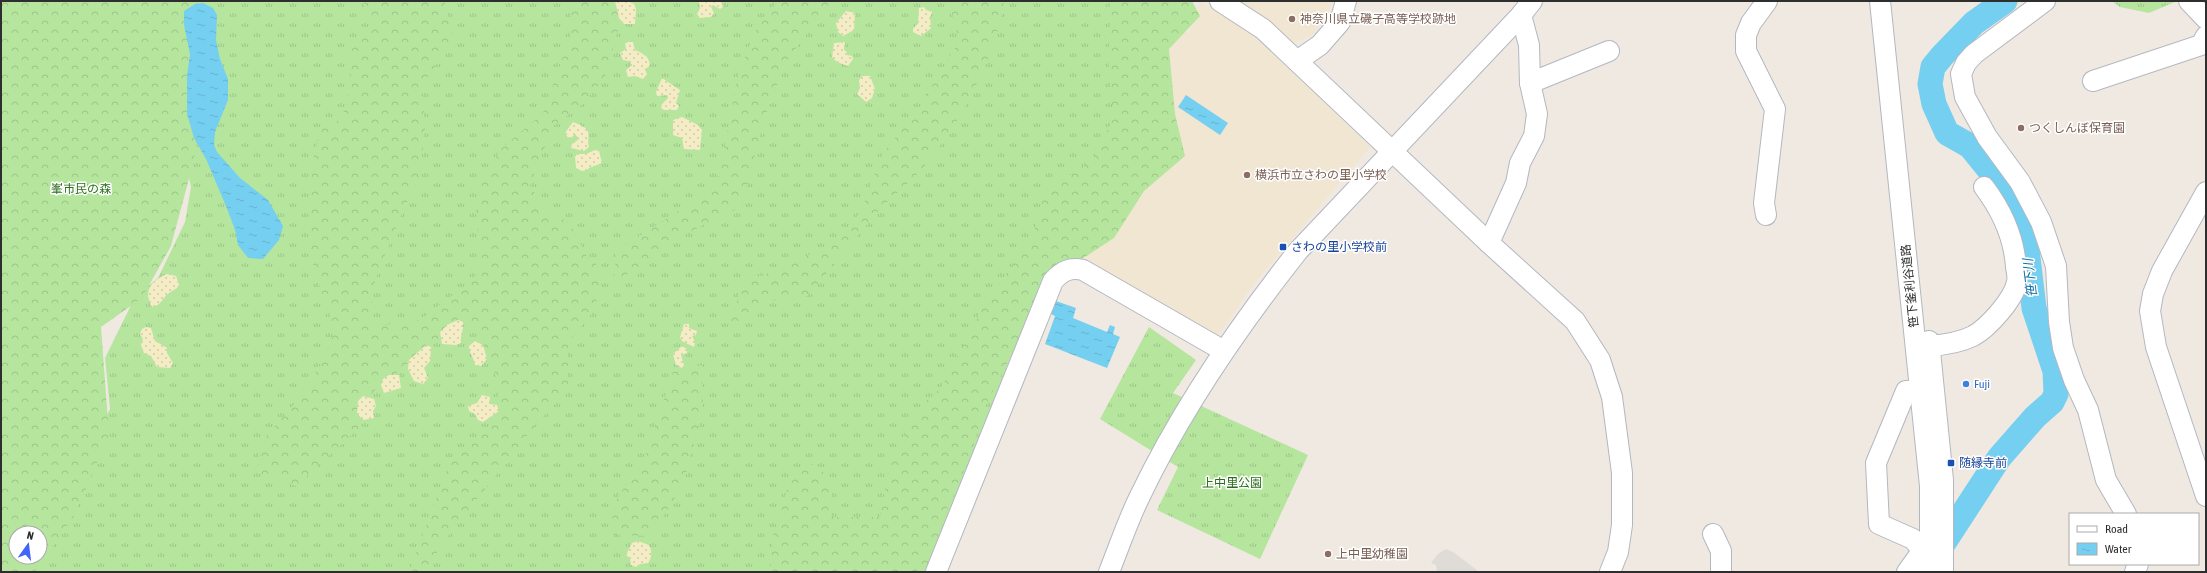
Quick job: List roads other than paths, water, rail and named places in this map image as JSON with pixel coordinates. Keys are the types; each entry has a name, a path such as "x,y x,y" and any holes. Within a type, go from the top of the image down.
{"street":[{"path":"1220,1 1263,29 1489,243 1575,321 1600,360 1612,397 1622,473 1622,525 1618,552 1610,572"},
{"path":"1297,61 1320,45 1340,22 1346,1"},
{"path":"1766,215 1764,203 1775,109 1746,51 1746,36 1751,23 1767,1"},
{"name":"笹下釜利谷道路","path":"1880,1 1926,390 1930,486 1927,547 1930,572"},
{"name":"笹下釜利谷道路","path":"1894,1 1929,346 1926,390 1944,480 1944,566"},
{"path":"2045,1 1974,54 1966,64 1961,74 1965,98 1987,137 2020,182 2041,222 2056,266 2059,322 2063,348 2074,380 2088,410 2106,480 2125,513"},
{"path":"2189,1 2206,19"},
{"path":"1489,243 1516,183 1520,163 1534,136 1537,114 1530,83 1527,8"},
{"path":"1109,572 1139,496 1193,399 1224,351 1298,251 1527,8"},
{"path":"2093,81 2202,45 2206,36"},
{"path":"1530,83 1609,51"},
{"path":"1929,346 1973,336 1990,322 2013,294 2017,282 2015,254 2008,227 1996,203 1984,187"},
{"path":"2206,192 2162,271 2153,294 2150,311 2156,347 2206,496"},
{"path":"936,572 1053,281 1060,273 1073,268 1083,270 1224,351"},
{"path":"1907,572 1927,547 1879,524 1876,463 1906,391 1926,390"},
{"path":"1713,534 1721,551 1721,572"}],"water":[{"path":"203,3 213,8 217,15 216,40 220,59 228,79 228,100 215,132 214,145 217,152 240,178 268,200 283,226 279,240 263,259 248,258 238,245 235,230 226,206 206,159 194,138 187,114 187,76 190,54 184,25 184,11 195,4"},
{"path":"1186,95 1228,123 1220,135 1178,107"},
{"path":"1056,301 1076,308 1073,318 1107,332 1110,325 1115,327 1113,334 1120,337 1107,368 1045,344 1055,316 1051,314"}],"waterway":[{"name":"笹下川","path":"1934,558 1999,458 2035,417 2052,402 2056,394 2055,371 2034,308 2026,241 2019,219 1992,173 1970,146 1947,133 1934,104 1930,84 1933,67 1942,56 1974,23 2005,1"}],"place":[{"name":"神奈川県立磯子高等学校跡地","path":"1292,19"},
{"name":"つくしんぼ保育園","path":"2021,128"},
{"name":"横浜市立さわの里小学校","path":"1247,175"},
{"name":"さわの里小学校前","path":"1283,247"},
{"name":"Fuji","path":"1966,384"},
{"name":"随縁寺前","path":"1951,463"},
{"name":"上中里幼稚園","path":"1328,554"}],"park label":[{"name":"峯市民の森","path":"81,189"},
{"name":"上中里公園","path":"1232,483"}]}
